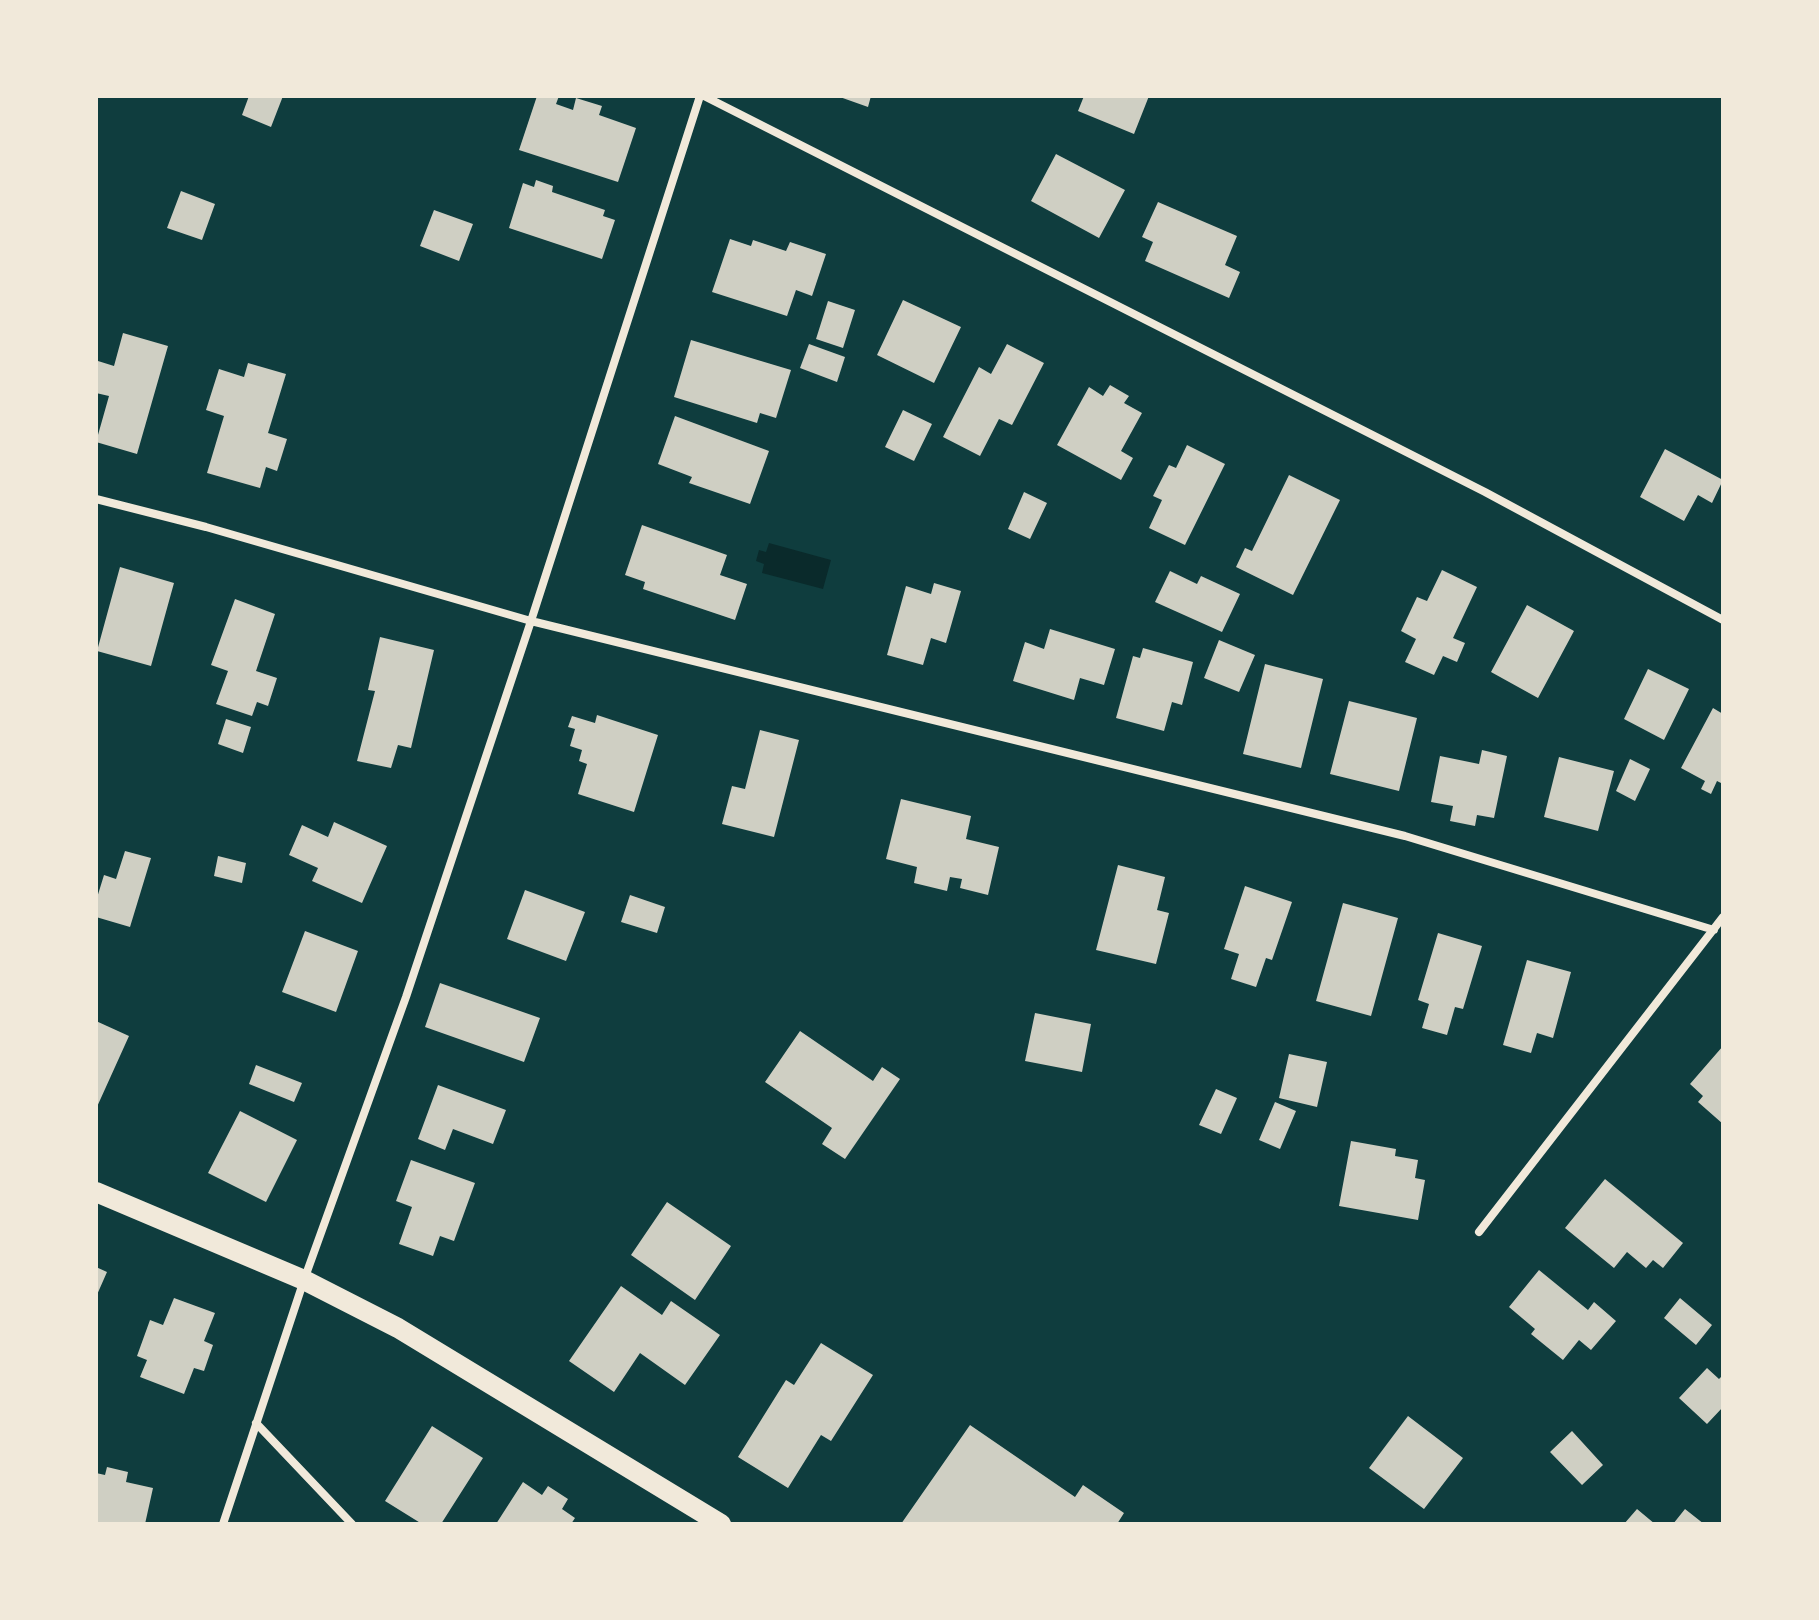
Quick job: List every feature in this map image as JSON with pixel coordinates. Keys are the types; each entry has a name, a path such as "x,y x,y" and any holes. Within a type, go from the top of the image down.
{"main road":[{"path":"96,1192 304,1280 398,1328 721,1524"}],"street":[{"path":"223,1524 304,1280 406,997 702,96 1485,492 1723,620"},
{"path":"96,499 206,527 531,621 1405,836 1714,930"},
{"path":"1479,1232 1723,917"},
{"path":"256,1423 352,1524"}],"water":[{"path":"769,543 831,560 823,589 762,573 764,564 756,561 759,550 766,552"}],"building":[{"path":"249,96 283,96 271,127 242,115"},
{"path":"537,96 559,96 556,104 573,110 576,98 602,106 599,115 636,128 618,182 519,150"},
{"path":"837,96 871,96 868,107"},
{"path":"1084,96 1149,96 1134,134 1078,111"},
{"path":"1056,154 1125,190 1099,238 1031,201"},
{"path":"536,180 553,186 552,192 605,210 603,216 615,220 602,259 509,228 523,183 534,187"},
{"path":"181,191 215,204 202,240 167,228"},
{"path":"1158,202 1237,236 1225,265 1240,272 1229,298 1145,261 1153,242 1142,237"},
{"path":"434,210 473,224 459,261 420,246"},
{"path":"730,239 751,246 753,240 786,251 790,242 826,254 812,296 796,290 787,316 712,292"},
{"path":"903,300 961,327 934,383 877,355"},
{"path":"828,301 855,310 843,348 816,339"},
{"path":"123,333 168,346 137,454 96,442 109,396 96,393 96,367 98,361 114,366"},
{"path":"691,340 791,370 776,418 760,413 757,423 674,397"},
{"path":"809,344 845,357 837,382 800,368"},
{"path":"1007,344 1044,363 1012,425 999,419 980,456 943,437 979,367 991,374"},
{"path":"248,363 286,374 268,433 287,439 277,471 266,467 260,488 207,473 224,416 206,410 219,369 244,377"},
{"path":"1110,385 1129,396 1124,403 1142,413 1121,451 1133,458 1121,480 1057,445 1089,387 1103,396"},
{"path":"903,410 932,424 914,461 885,447"},
{"path":"675,416 769,451 750,504 689,483 692,477 658,464"},
{"path":"1187,445 1225,464 1185,545 1149,528 1162,500 1153,496 1169,465 1176,468"},
{"path":"1665,449 1723,480 1712,503 1698,495 1684,521 1640,497"},
{"path":"1289,475 1340,500 1293,595 1236,567 1245,548 1252,551"},
{"path":"1024,492 1047,503 1030,539 1008,529"},
{"path":"642,525 727,555 720,575 747,584 735,620 643,589 645,582 625,575"},
{"path":"120,567 174,583 151,666 97,651"},
{"path":"1442,570 1477,587 1453,638 1465,643 1457,662 1443,656 1434,675 1405,662 1416,639 1401,631 1417,597 1427,601"},
{"path":"1170,571 1197,584 1201,576 1240,594 1222,632 1155,602"},
{"path":"934,583 961,591 946,643 931,638 923,665 887,655 906,586 931,594"},
{"path":"235,599 275,614 256,671 277,678 268,706 257,702 252,716 216,704 228,671 211,665"},
{"path":"1527,605 1574,631 1538,698 1491,672"},
{"path":"1050,629 1115,649 1104,685 1080,678 1074,700 1013,681 1025,642 1044,649"},
{"path":"380,637 434,650 411,748 398,745 391,768 357,761 375,691 368,690"},
{"path":"1219,640 1255,655 1239,692 1204,678"},
{"path":"1143,648 1193,662 1182,705 1172,702 1164,731 1116,718 1133,656 1140,658"},
{"path":"1265,664 1323,679 1301,768 1243,754"},
{"path":"1648,669 1689,689 1664,740 1624,719"},
{"path":"1349,701 1417,718 1399,791 1330,774"},
{"path":"1713,708 1723,714 1723,784 1717,781 1711,794 1701,789 1705,781 1681,768"},
{"path":"597,715 658,735 634,812 578,794 587,764 579,761 582,750 570,746 575,729 568,727 572,716 595,723"},
{"path":"226,719 251,727 243,753 218,744"},
{"path":"760,730 799,740 774,837 722,824 732,786 745,789"},
{"path":"1482,750 1507,756 1494,818 1477,815 1475,826 1450,821 1453,806 1431,802 1440,756 1479,764"},
{"path":"1559,757 1614,771 1598,831 1544,817"},
{"path":"1630,759 1650,769 1635,801 1616,791"},
{"path":"901,799 971,816 966,839 999,847 988,895 960,888 962,879 950,877 947,891 914,883 917,867 886,859"},
{"path":"334,822 387,846 362,903 312,881 318,868 289,855 302,825 328,837"},
{"path":"125,851 151,858 130,927 96,917 96,901 104,875 116,879"},
{"path":"218,856 246,863 242,883 214,876"},
{"path":"1118,865 1165,877 1157,910 1169,913 1156,964 1096,950"},
{"path":"1245,886 1292,902 1272,960 1266,958 1256,987 1231,979 1239,954 1224,949"},
{"path":"525,890 585,912 566,961 507,939"},
{"path":"630,895 665,907 657,933 621,922"},
{"path":"1343,903 1398,918 1371,1016 1316,1001"},
{"path":"305,931 358,951 336,1012 282,992"},
{"path":"1438,933 1482,946 1463,1009 1455,1007 1447,1035 1422,1028 1429,1004 1418,1000"},
{"path":"1527,960 1571,972 1553,1038 1537,1033 1531,1053 1503,1045"},
{"path":"440,983 540,1018 524,1062 425,1027"},
{"path":"1035,1013 1091,1024 1082,1072 1025,1061"},
{"path":"96,1021 129,1036 96,1109"},
{"path":"800,1031 873,1081 882,1067 900,1079 845,1159 822,1144 832,1128 765,1082"},
{"path":"1723,1046 1723,1124 1698,1102 1703,1096 1690,1084"},
{"path":"1289,1054 1327,1062 1317,1107 1279,1098"},
{"path":"256,1065 302,1083 294,1102 249,1084"},
{"path":"438,1085 506,1110 493,1144 453,1129 445,1150 418,1139"},
{"path":"1216,1089 1237,1098 1221,1134 1199,1125"},
{"path":"1275,1102 1296,1111 1280,1149 1259,1140"},
{"path":"240,1111 297,1140 266,1202 208,1173"},
{"path":"1351,1141 1396,1149 1395,1156 1418,1160 1415,1178 1425,1180 1418,1220 1339,1206"},
{"path":"411,1160 475,1183 454,1241 440,1236 433,1256 399,1244 412,1207 396,1201"},
{"path":"1605,1179 1683,1243 1663,1268 1653,1260 1646,1268 1627,1252 1614,1268 1565,1228"},
{"path":"667,1202 731,1246 695,1300 631,1255"},
{"path":"96,1267 107,1272 96,1297"},
{"path":"1539,1270 1588,1310 1594,1302 1616,1321 1591,1350 1579,1340 1563,1360 1531,1334 1535,1329 1509,1307"},
{"path":"621,1286 662,1315 671,1301 720,1335 685,1385 640,1353 614,1392 569,1361"},
{"path":"174,1298 215,1313 204,1341 213,1345 204,1371 194,1368 184,1394 140,1377 147,1360 137,1356 150,1320 163,1325"},
{"path":"1680,1298 1712,1325 1696,1345 1664,1318"},
{"path":"821,1343 873,1375 831,1441 821,1435 788,1488 738,1457 786,1380 794,1385"},
{"path":"1707,1368 1719,1379 1723,1375 1723,1407 1707,1424 1679,1398"},
{"path":"1408,1416 1463,1458 1424,1509 1369,1468"},
{"path":"970,1425 1075,1497 1083,1485 1124,1513 1117,1524 901,1524"},
{"path":"432,1426 483,1458 441,1524 422,1524 385,1501"},
{"path":"1572,1431 1603,1465 1582,1485 1550,1452"},
{"path":"107,1467 128,1472 126,1482 153,1488 145,1524 96,1524 96,1473 105,1475"},
{"path":"523,1482 542,1495 548,1486 568,1499 562,1509 575,1518 571,1524 496,1524"},
{"path":"1637,1509 1655,1524 1624,1524"},
{"path":"1685,1509 1704,1524 1673,1524"}]}
